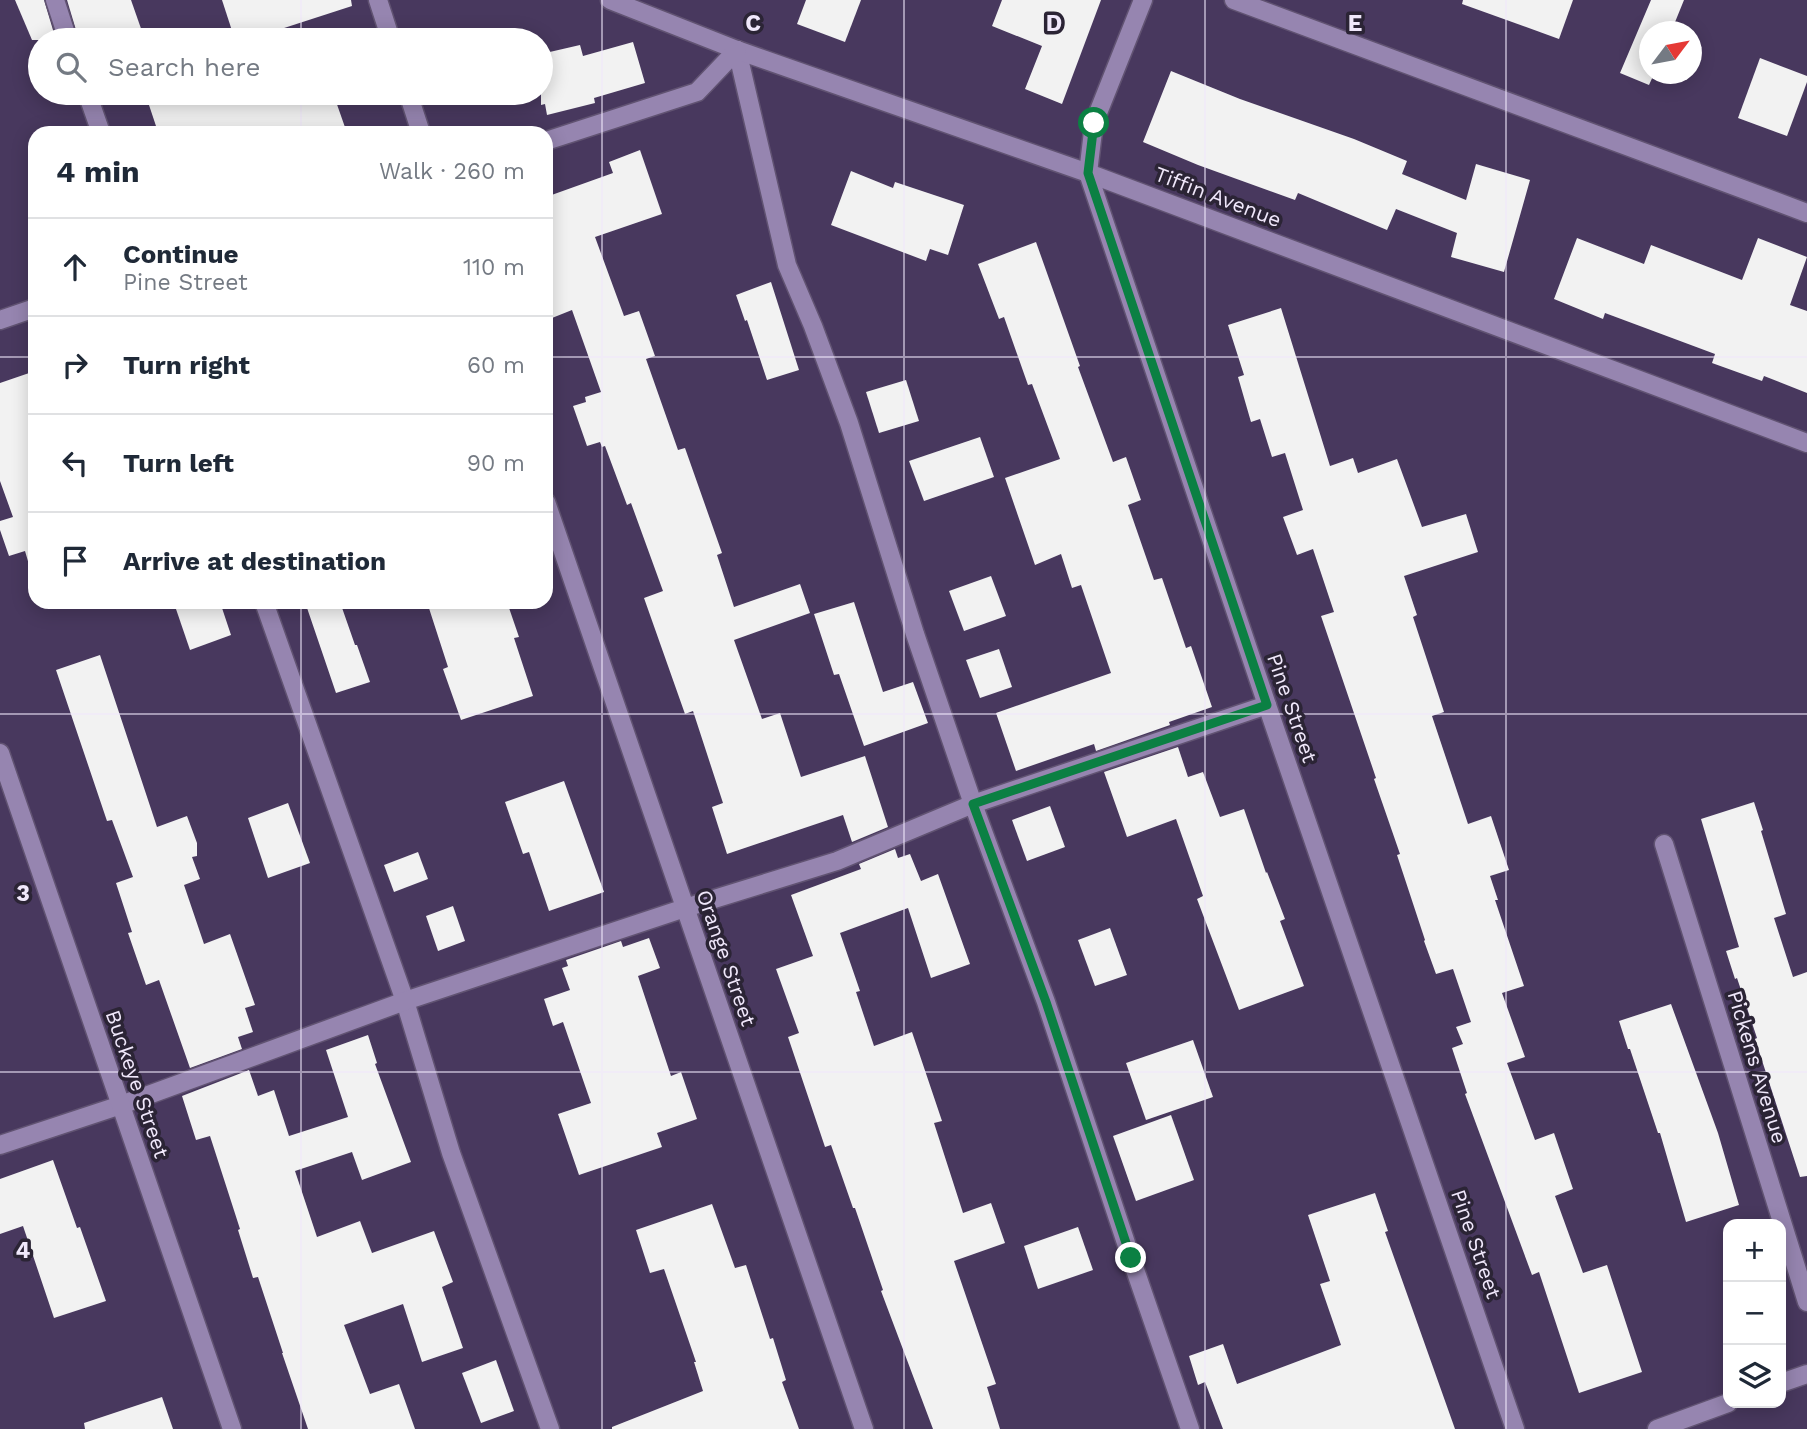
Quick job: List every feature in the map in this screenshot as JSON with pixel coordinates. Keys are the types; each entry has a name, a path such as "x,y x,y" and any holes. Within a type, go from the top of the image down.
{"street":[{"path":"55,0 64,28"},
{"path":"378,0 387,28"},
{"name":"Tiffin Avenue","path":"610,0 737,50 1088,173 1807,443"},
{"name":"Pine Street","path":"1143,0 1094,123 1088,173 1515,1429"},
{"path":"1234,0 1807,213"},
{"path":"553,139 697,92 737,50"},
{"path":"737,50 787,265 849,423 911,622 973,804 1046,1002 1190,1429"},
{"path":"91,105 99,126"},
{"path":"412,105 419,126"},
{"path":"0,320 28,310"},
{"name":"Orange Street","path":"553,522 864,1429"},
{"path":"266,609 405,1001 451,1153 550,1429"},
{"path":"0,1145 121,1105 405,1001 685,908 837,861 973,804 1267,705"},
{"name":"Buckeye Street","path":"0,753 232,1429"},
{"name":"Pickens Avenue","path":"1664,845 1807,1302"},
{"path":"1786,1381 1807,1374"},
{"path":"1657,1429 1723,1405"}],"building":[{"path":"15,0 44,0 52,28 28,28 28,31"},
{"path":"67,0 131,0 141,28 75,28"},
{"path":"222,0 351,0 352,6 284,28 231,28"},
{"path":"806,0 861,0 845,42 797,24"},
{"path":"1002,0 1101,0 1062,104 1025,89 1042,46 992,26"},
{"path":"1463,0 1573,0 1559,39 1462,4"},
{"path":"1651,0 1684,0 1675,21 1642,21"},
{"path":"1639,28 1639,81 1620,73"},
{"path":"633,42 645,83 594,98 595,103 547,115 545,105 553,105 553,51 580,45 583,56"},
{"path":"1760,58 1807,76 1787,136 1738,118"},
{"path":"1171,71 1407,161 1402,174 1466,200 1476,164 1530,180 1504,272 1451,257 1457,233 1396,209 1387,230 1298,193 1295,200 1143,142"},
{"path":"149,105 337,105 345,126 156,126"},
{"path":"640,150 662,214 595,237 624,316 639,311 655,356 646,359 678,450 685,448 722,553 717,555 734,607 800,584 810,613 734,640 762,719 780,713 801,777 865,756 888,827 852,842 843,815 727,854 712,807 723,803 693,711 685,714 644,598 663,591 631,503 627,505 605,446 602,447 600,442 587,446 573,406 586,402 585,397 601,392 572,310 553,318 553,194 613,173 609,162"},
{"path":"851,171 893,188 895,182 964,205 948,255 930,249 926,261 831,225"},
{"path":"1577,238 1644,264 1651,245 1742,280 1758,238 1807,257 1790,305 1807,311 1807,393 1764,376 1762,381 1712,363 1715,354 1605,313 1603,319 1554,299"},
{"path":"1036,242 1113,462 1126,457 1141,500 1128,505 1154,580 1162,578 1186,648 1191,646 1212,707 1096,751 1094,744 1016,771 996,713 1111,673 1081,585 1072,588 1061,554 1035,565 1005,478 1060,459 1032,384 1028,385 1004,317 999,319 978,264"},
{"path":"771,282 799,370 767,380 736,295"},
{"path":"1281,308 1330,466 1353,458 1358,473 1397,459 1422,527 1466,514 1478,552 1404,576 1417,615 1413,617 1444,712 1432,716 1468,824 1491,816 1509,870 1490,876 1498,900 1495,900 1524,986 1502,993 1525,1057 1507,1063 1535,1140 1554,1133 1573,1189 1555,1196 1583,1273 1607,1265 1642,1372 1579,1393 1539,1272 1532,1275 1465,1094 1467,1093 1452,1048 1463,1044 1456,1027 1471,1022 1453,969 1436,974 1424,941 1397,855 1400,854 1374,779 1376,778 1321,616 1334,612 1313,549 1297,555 1283,517 1303,510 1285,453 1272,457 1260,419 1251,422 1238,377 1244,375 1228,325"},
{"path":"28,373 28,561 25,551 9,556 0,530 0,521 13,517 0,481 0,383"},
{"path":"906,380 919,421 879,433 866,392"},
{"path":"980,437 994,477 924,501 909,461"},
{"path":"991,576 1006,616 964,631 949,591"},
{"path":"854,602 883,692 913,682 928,723 864,746 839,674 834,675 814,614"},
{"path":"176,609 222,609 231,635 190,650"},
{"path":"307,609 342,609 370,682 336,693"},
{"path":"429,609 509,609 519,637 514,638 533,696 461,720 443,669 448,667"},
{"path":"999,649 1012,687 980,698 966,660"},
{"path":"100,655 157,827 187,816 197,843 197,856 192,857 200,879 184,885 204,944 230,934 255,1005 245,1008 253,1032 238,1037 242,1049 190,1068 159,980 146,985 128,933 132,932 116,883 133,877 112,820 107,821 56,670"},
{"path":"1178,747 1188,777 1203,772 1220,817 1244,809 1285,919 1280,921 1304,986 1239,1010 1197,899 1203,896 1176,819 1127,837 1104,772"},
{"path":"564,781 604,892 549,911 529,852 523,854 505,802"},
{"path":"1754,802 1786,914 1774,918 1793,977 1807,972 1807,1176 1800,1177 1755,1039 1757,1038 1726,951 1739,947 1701,819"},
{"path":"288,803 310,863 268,878 248,818"},
{"path":"1050,806 1065,847 1027,861 1012,820"},
{"path":"895,849 898,858 910,854 921,881 938,874 970,964 931,978 908,908 840,933 860,991 856,992 874,1046 912,1032 942,1121 934,1123 963,1213 991,1203 1005,1243 954,1261 996,1384 987,1387 1000,1429 933,1429 881,1291 883,1290 855,1208 831,1145 825,1147 788,1037 799,1033 776,969 813,956 791,895 861,869 859,864"},
{"path":"418,852 428,879 394,892 384,865"},
{"path":"453,906 465,941 438,951 426,916"},
{"path":"1110,928 1127,975 1095,986 1078,940"},
{"path":"649,938 660,968 638,976 671,1076 681,1072 697,1119 657,1133 662,1147 579,1175 558,1114 591,1103 563,1022 553,1026 544,999 570,990 562,968 568,966 566,960 621,941 623,947"},
{"path":"1671,1004 1718,1133 1739,1205 1686,1222 1660,1133 1619,1021"},
{"path":"368,1035 377,1063 375,1064 411,1162 362,1180 352,1152 295,1171 317,1237 360,1221 372,1253 434,1231 453,1282 442,1287 463,1348 422,1362 403,1304 344,1325 370,1394 399,1384 415,1429 308,1429 258,1277 253,1278 210,1136 196,1140 182,1096 249,1070 258,1096 274,1090 289,1136 348,1117 326,1050"},
{"path":"1193,1040 1213,1097 1146,1120 1126,1063"},
{"path":"1171,1115 1194,1180 1136,1201 1113,1136"},
{"path":"53,1160 106,1301 54,1318 23,1226 0,1234 0,1179"},
{"path":"1375,1193 1388,1231 1385,1232 1455,1429 1223,1429 1205,1382 1198,1385 1189,1356 1223,1344 1237,1384 1341,1345 1320,1284 1330,1281 1308,1215"},
{"path":"712,1204 735,1268 746,1265 770,1339 773,1338 786,1380 782,1382 799,1429 612,1429 703,1391 696,1362 664,1269 650,1273 636,1230"},
{"path":"1078,1227 1093,1270 1038,1289 1024,1246"},
{"path":"496,1360 514,1411 481,1423 462,1373"},
{"path":"162,1397 173,1429 85,1429 84,1423"}],"route":[{"path":"1094,123 1088,173 1267,705 973,804 1046,1002 1131,1258"}]}
